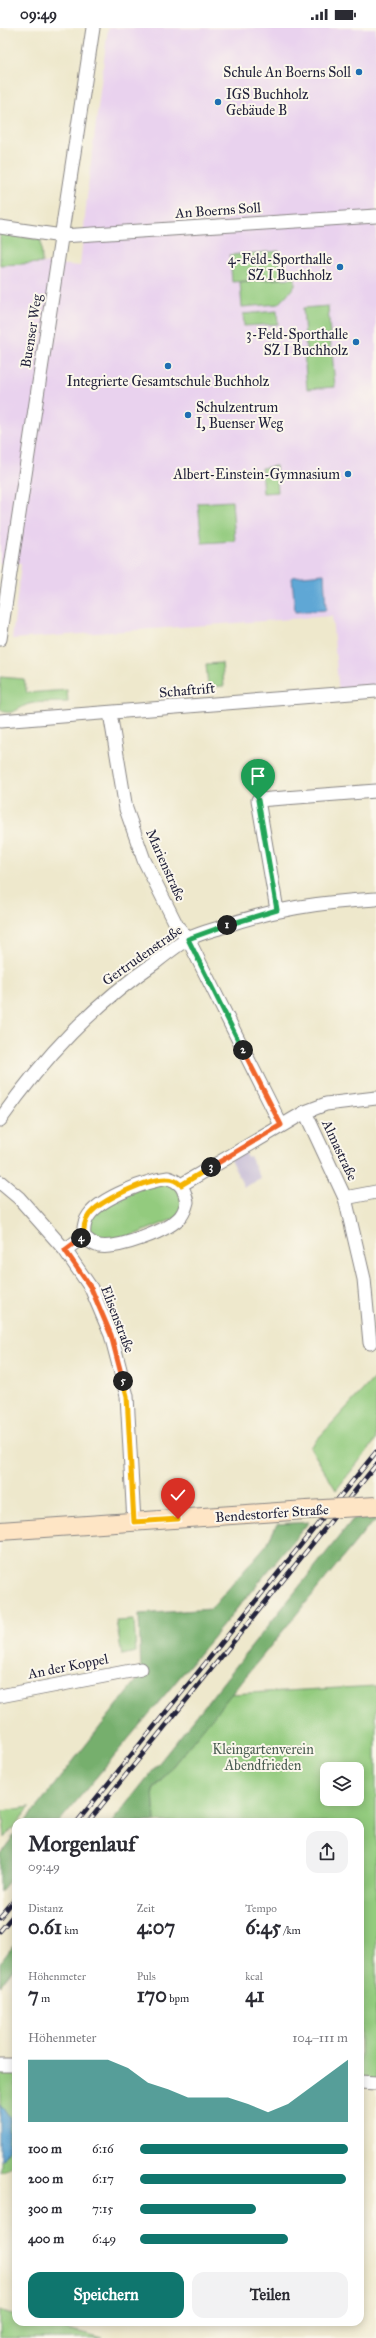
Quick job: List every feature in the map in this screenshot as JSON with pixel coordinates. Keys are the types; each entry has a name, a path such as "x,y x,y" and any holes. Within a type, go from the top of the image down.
{"street":[{"name":"Buenser Weg","path":"0,640 93,28"},
{"name":"An Boerns Soll","path":"0,227 62,236 376,216"},
{"name":"Schaftrift","path":"0,721 376,691"},
{"name":"Marienstraße","path":"110,712 126,808 144,860 176,926 188,939 281,1125"},
{"path":"277,910 258,800 376,791"},
{"name":"Gertrudenstraße","path":"0,1120 26,1082 78,1024 129,980 188,939 236,922 277,910 318,903 376,898"},
{"path":"181,1185 305,1112 326,1104 376,1098"},
{"name":"Almastraße","path":"305,1112 345,1198 364,1280 370,1343"},
{"path":"168,1178 176,1180 181,1185 187,1202 181,1216 172,1224 135,1240 119,1244 99,1246 89,1242 84,1236 85,1223 89,1215 96,1208 127,1190 156,1180 168,1178"},
{"name":"Elisenstraße","path":"0,1182 19,1198 65,1250 91,1288 108,1328 127,1396 134,1522"},
{"path":"345,1198 376,1192"},
{"path":"65,1250 84,1236"},
{"name":"Bendestorfer Straße","path":"0,1531 376,1506"},
{"name":"An der Koppel","path":"0,1696 141,1669"},
{"path":"0,2064 12,2065"},
{"path":"364,2082 376,2083"}],"shaded area":[{"name":"Schulzentrum I, Buenser Weg","path":"108,28 376,28 376,691 339,694 332,616 12,639 21,564 0,563 0,265 42,263 80,266 89,178"},
{"path":"245,1152 247,1157 250,1156 261,1179 244,1187 230,1159"}],"green space":[{"path":"0,233 41,240 42,263 0,265"},
{"path":"279,251 281,278 232,282 230,255"},
{"path":"295,278 295,286 278,304 242,307 240,282"},
{"path":"328,306 331,348 306,350 303,308"},
{"path":"277,311 278,324 244,326 243,314"},
{"path":"332,350 335,387 307,389 304,352"},
{"path":"276,466 278,492 263,493 261,468"},
{"path":"232,501 235,541 202,543 198,503"},
{"path":"222,663 224,686 208,687 206,664"},
{"path":"0,677 24,679 27,693 67,690 68,702 34,703 25,705 12,712 4,712 0,710"},
{"path":"156,1180 181,1185 181,1216 107,1246 84,1229 89,1215"},
{"path":"376,1376 376,1440 336,1490 310,1447"},
{"path":"376,1517 376,1521 367,1528 153,1790 155,1818 115,1818 353,1519"},
{"path":"309,1522 62,1818 28,1818 141,1675 139,1614 211,1609 267,1544 277,1524"},
{"path":"134,1620 136,1652 122,1655 116,1621"},
{"name":"Kleingartenverein Abendfrieden","path":"376,1686 376,2083 364,2082 364,1818 155,1818 153,1791 230,1694"},
{"path":"30,1807 21,1818 12,1818 12,1829 5,1838 2,1811"},
{"path":"12,1838 12,1878 0,1892 0,1854"},
{"path":"12,1947 12,1970 0,1986 0,1963"},
{"path":"0,2065 12,2065 12,2166 0,2172 0,2161 8,2150 10,2119 0,2104"},
{"path":"0,2311 12,2315 12,2326 56,2326 102,2338 0,2338"}],"water":[{"path":"324,574 326,610 295,612 292,577"},
{"path":"0,2104 10,2119 8,2150 0,2161"}],"railway":[{"path":"80,1818 376,1452"},
{"path":"91,1818 376,1465"},
{"path":"0,1917 12,1903"},
{"path":"0,1931 12,1917"}],"place":[{"name":"Schule An Boerns Soll","path":"359,72"},
{"name":"IGS Buchholz Gebäude B","path":"218,102"},
{"name":"4-Feld-Sporthalle SZ I Buchholz","path":"340,267"},
{"name":"3-Feld-Sporthalle SZ I Buchholz","path":"356,342"},
{"name":"Integrierte Gesamtschule Buchholz","path":"168,366"},
{"name":"Schulzentrum I, Buenser Weg","path":"188,415"},
{"name":"Albert-Einstein-Gymnasium","path":"348,474"}],"route":[{"path":"178,1519 134,1522 127,1396 111,1335 91,1288 65,1250 84,1236 85,1223 89,1215 96,1208 127,1190 156,1180 168,1178 176,1180 181,1185 281,1125 188,939 236,922 277,910 258,800"}]}
